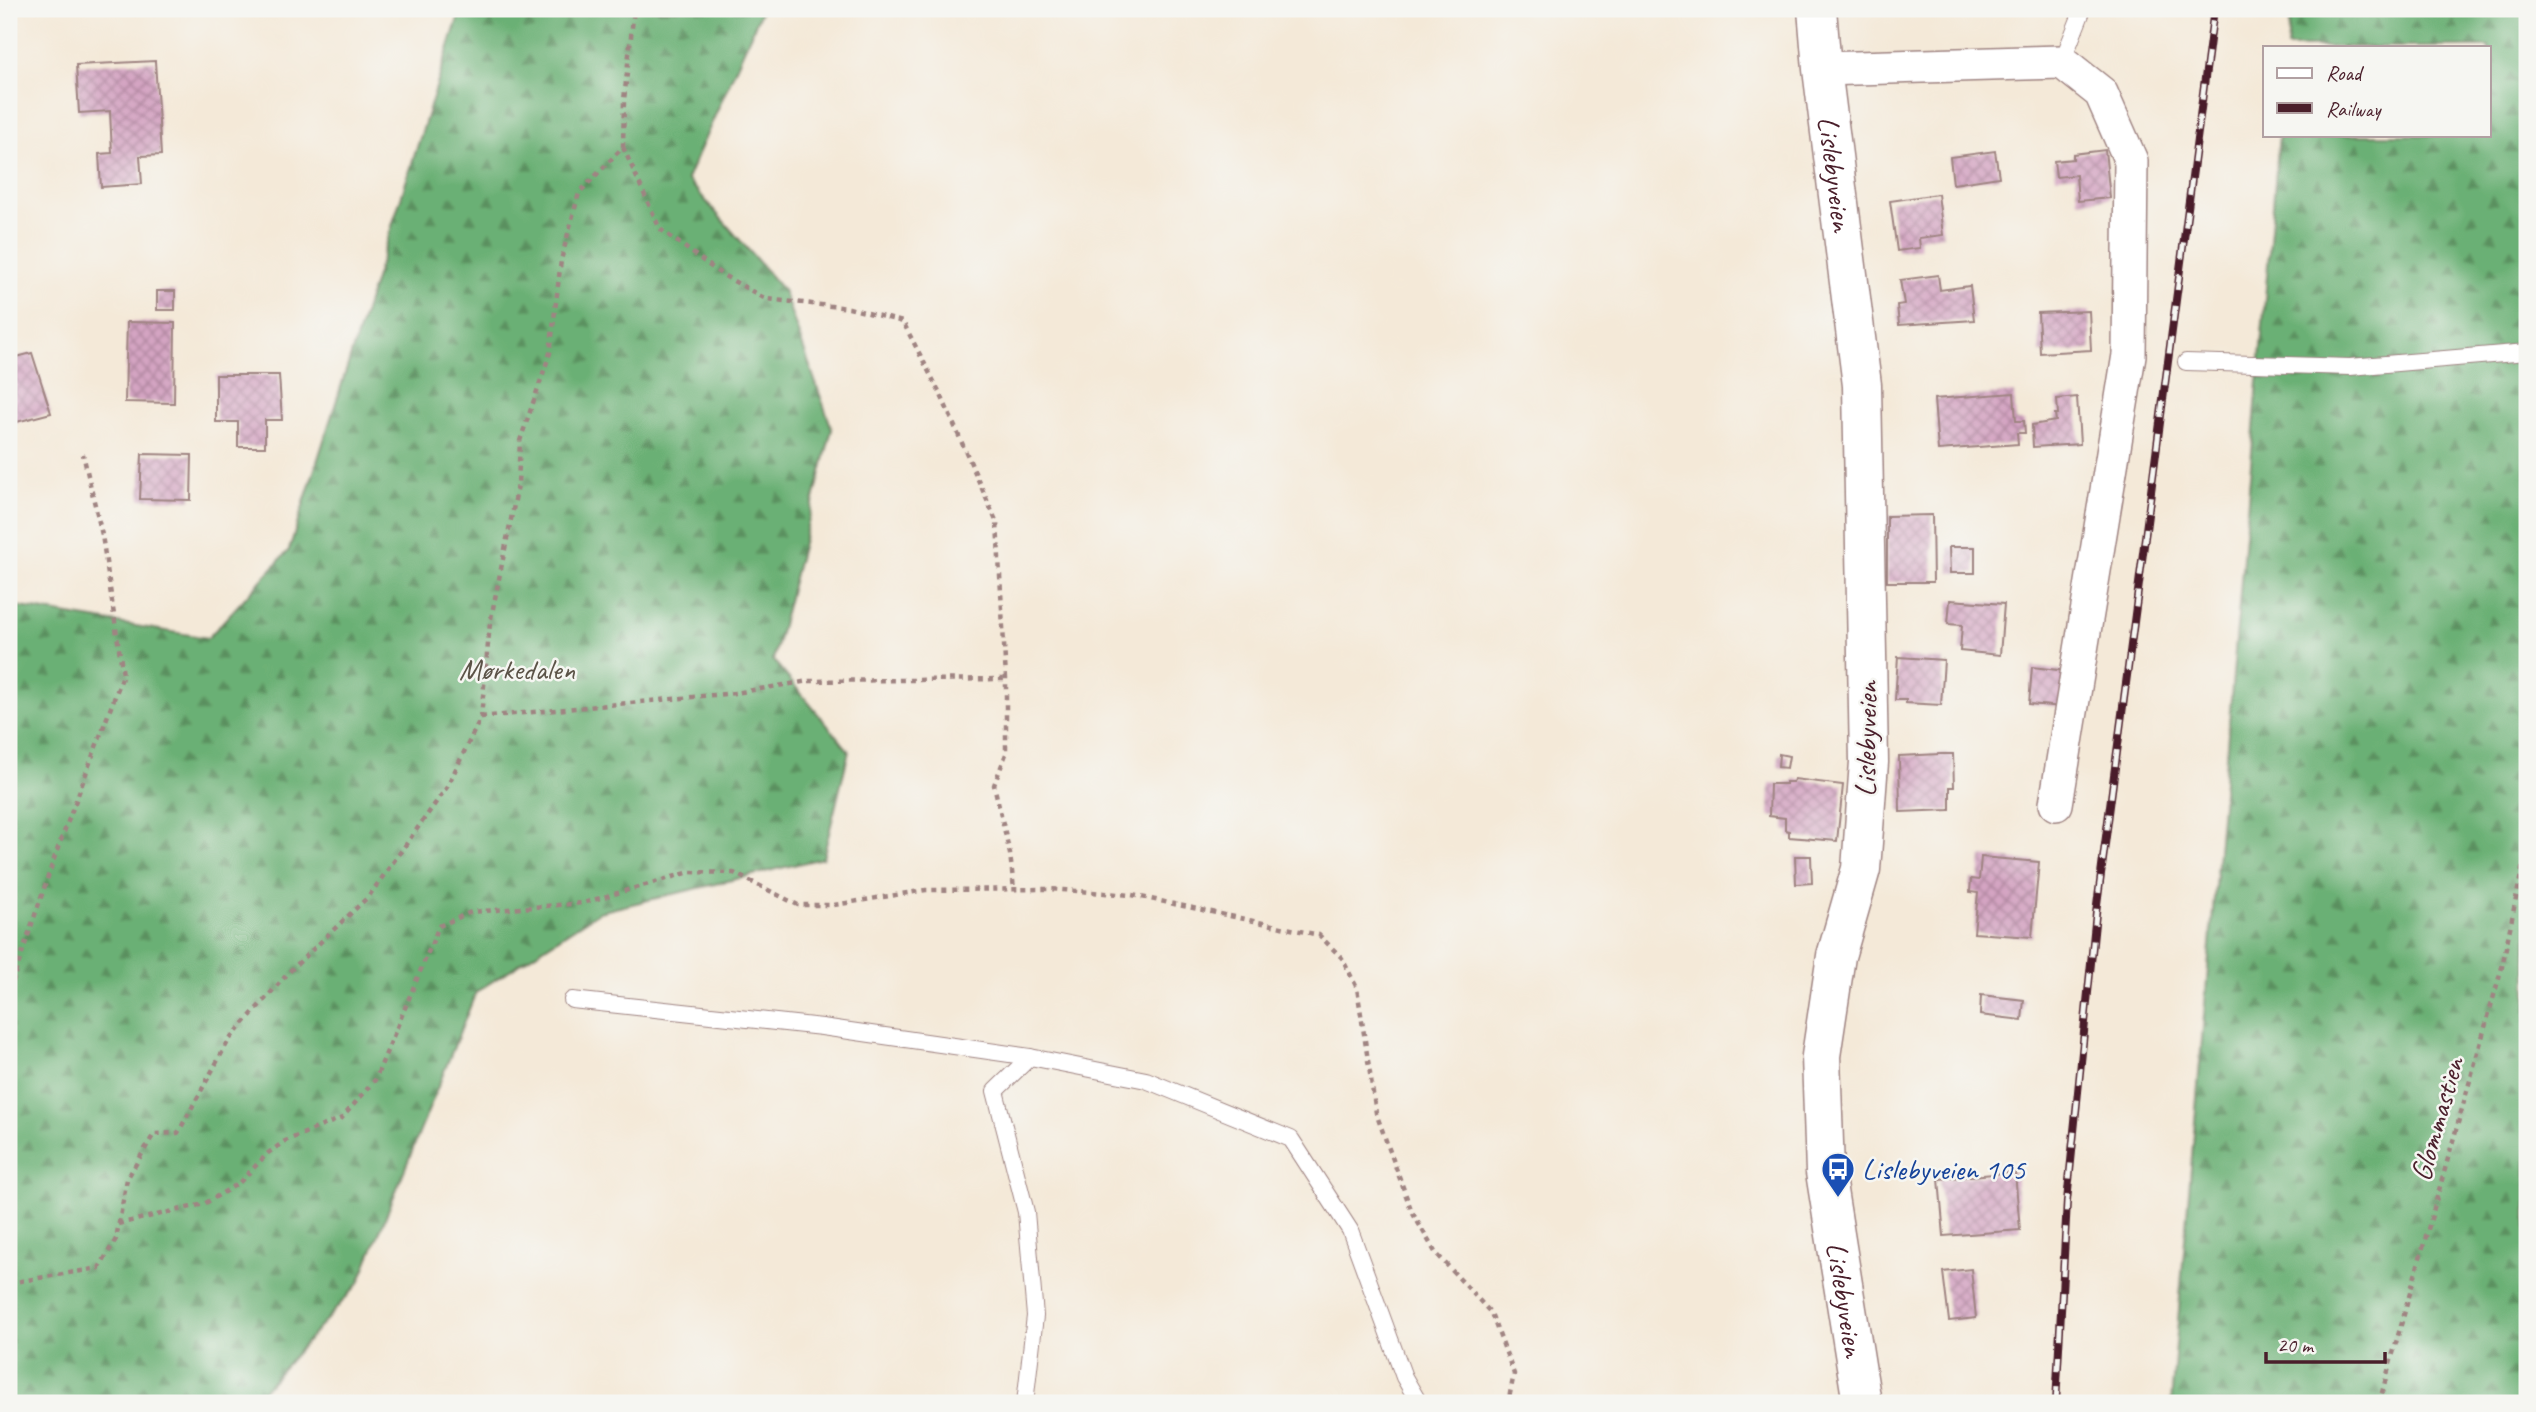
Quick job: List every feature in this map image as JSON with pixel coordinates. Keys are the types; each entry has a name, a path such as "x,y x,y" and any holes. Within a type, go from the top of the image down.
{"street":[{"name":"Lislebyveien","path":"1817,9 1822,69 1862,385 1869,762 1861,869 1836,956 1821,1056 1825,1172 1862,1403"},
{"path":"1822,69 2062,62 2101,93 2131,161 2139,355 2056,804"}],"lane":[{"path":"2062,62 2083,9"},
{"path":"2186,362 2350,367 2527,352"},
{"path":"572,1000 822,1027 1030,1057 1146,1080 1291,1139 1350,1230 1404,1377 1419,1403"},
{"path":"1024,1403 1035,1316 1026,1212 995,1091 1030,1057"}],"path":[{"path":"634,9 624,100 623,147 660,229 721,274 766,299 849,308 903,323 941,395 997,523 1006,679 1006,754 994,785 1010,854 1014,889"},
{"path":"9,1283 99,1268 116,1239 127,1179 154,1134 178,1133 229,1040 290,971 369,896 447,787 481,718 490,623 518,485 520,441 550,353 561,260 579,193 623,147"},
{"path":"9,997 55,856 123,675 102,535 83,454"},
{"path":"481,718 735,693 809,681 1006,679"},
{"name":"Glommastien","path":"2379,1403 2502,967 2527,845"},
{"path":"9,971 15,974"}],"green space":[{"name":"Mørkedalen","path":"461,9 762,9 687,179 783,290 832,429 773,660 849,751 823,858 599,912 476,992 359,1283 252,1403 9,1403 9,605 208,638 289,550"},
{"path":"2291,9 2527,9 2527,1403 2171,1403 2279,136 2490,136 2490,46 2287,46"}],"building":[{"path":"155,61 161,155 140,156 142,184 101,187 99,154 112,153 110,111 79,113 76,65"},
{"path":"2105,150 2110,198 2078,201 2076,175 2056,177 2054,161 2073,159 2073,154"},
{"path":"1995,151 1999,177 1953,184 1950,157"},
{"path":"1938,194 1943,235 1919,238 1920,248 1897,251 1890,201"},
{"path":"1938,275 1940,290 1970,286 1974,320 1899,325 1897,305 1904,304 1900,280"},
{"path":"157,291 175,291 175,310 157,310"},
{"path":"2089,311 2091,350 2040,353 2038,313"},
{"path":"127,322 175,323 174,403 125,402"},
{"path":"32,353 51,413 9,424 9,359"},
{"path":"216,375 279,375 282,420 265,420 265,447 238,447 238,422 216,422"},
{"path":"2014,393 2016,421 2024,421 2025,433 2017,433 2018,444 1938,450 1934,399"},
{"path":"2077,397 2080,444 2033,447 2032,425 2056,421 2057,399"},
{"path":"142,454 192,455 191,500 140,499"},
{"path":"1932,515 1933,582 1887,582 1887,516"},
{"path":"1949,547 1975,547 1975,573 1950,573"},
{"path":"1950,600 2004,604 2000,655 1960,651 1962,625 1948,624"},
{"path":"1898,657 1944,660 1941,705 1895,700"},
{"path":"2032,667 2066,671 2063,707 2029,704"},
{"path":"1779,754 1789,756 1787,768 1778,767"},
{"path":"1953,754 1954,787 1950,787 1950,810 1900,812 1899,756"},
{"path":"1794,779 1843,785 1837,841 1789,837 1789,831 1785,830 1785,818 1769,816 1770,784 1786,784"},
{"path":"1795,856 1811,856 1812,883 1796,884"},
{"path":"1981,857 2039,862 2032,937 1974,933 1978,893 1970,892 1971,879 1979,880"},
{"path":"1981,995 2024,1000 2022,1020 1980,1015"},
{"path":"2015,1172 2020,1230 1944,1236 1939,1179"},
{"path":"1971,1269 1976,1318 1949,1321 1943,1272"}],"railway":[{"path":"2056,1403 2067,1201 2096,913 2214,9"}],"place":[{"name":"Lislebyveien 105","path":"1838,1199"}]}
